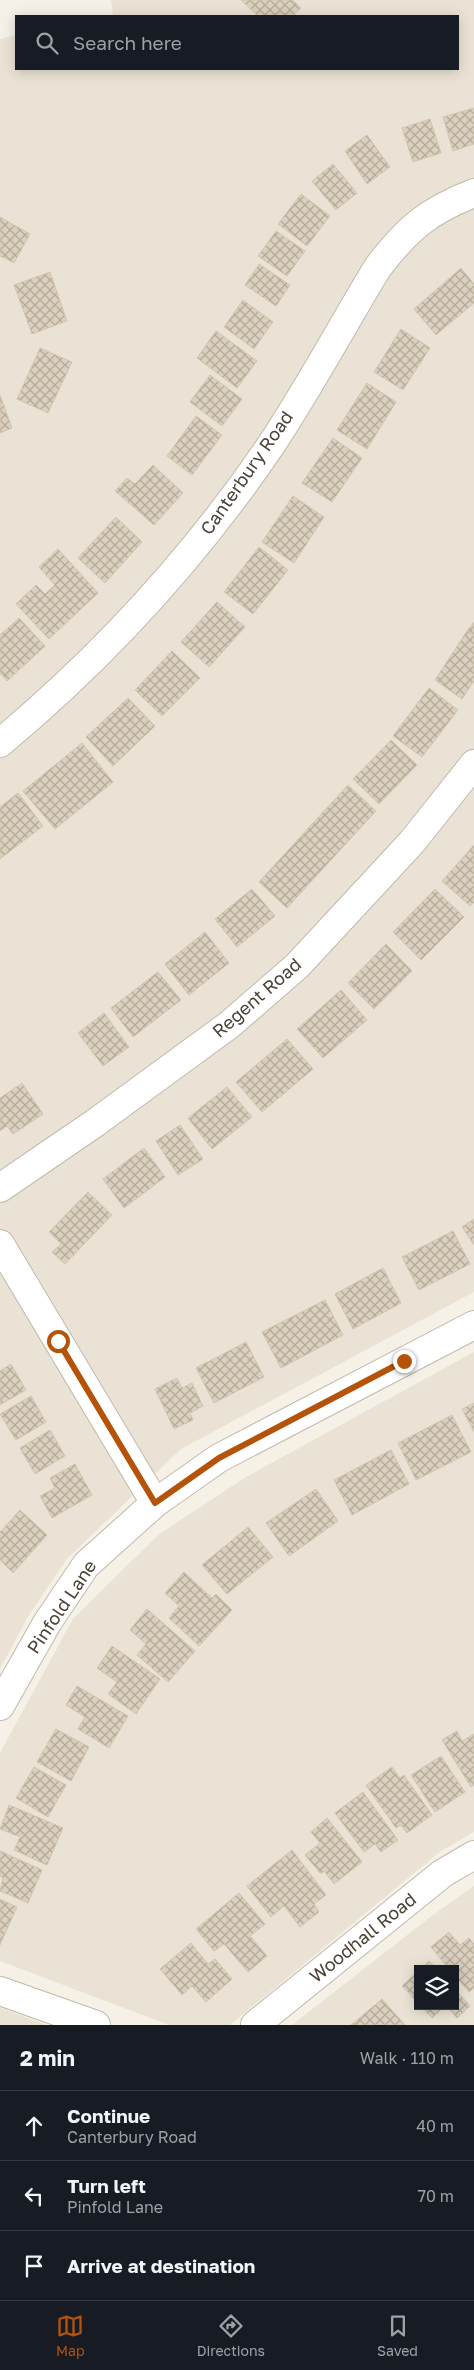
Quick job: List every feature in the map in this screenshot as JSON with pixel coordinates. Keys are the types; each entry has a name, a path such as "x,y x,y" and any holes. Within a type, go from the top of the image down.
{"street":[{"name":"Canterbury Road","path":"0,743 46,704 131,622 199,541 271,444 378,267 398,240 424,217 448,203 474,193"},
{"name":"Regent Road","path":"0,1188 95,1123 230,1025 297,966 412,842 474,764"},
{"path":"0,1244 155,1503"},
{"name":"Pinfold Lane","path":"0,1706 47,1623 86,1565 155,1503 219,1458 474,1325"},
{"name":"Woodhall Road","path":"255,2025 443,1873 474,1855"},
{"path":"0,1990 96,2025"}],"shaded area":[{"path":"111,0 474,0 474,1292 181,1449 67,1559 29,1615 0,1669 0,39 15,35 15,70 459,70 459,15 113,15"},
{"path":"474,1352 474,1832 441,1851 230,2025 169,2025 0,1961 0,1753 73,1619 158,1535 246,1477"},
{"path":"474,1886 474,2025 292,2025 429,1918"},
{"path":"0,2008 47,2025 0,2025"}],"building":[{"path":"241,0 293,0 301,8 294,15 257,15"},
{"path":"474,108 474,144 453,151 443,117"},
{"path":"430,119 441,153 413,162 402,128"},
{"path":"367,135 390,167 367,184 345,151"},
{"path":"333,164 357,193 336,210 312,181"},
{"path":"301,194 330,216 307,246 278,224"},
{"path":"0,217 30,234 14,263 0,256"},
{"path":"276,231 305,251 287,276 258,256"},
{"path":"259,264 290,285 276,306 245,285"},
{"path":"461,268 474,284 474,303 436,335 414,309"},
{"path":"50,272 67,321 32,334 14,285"},
{"path":"243,300 273,322 254,349 224,327"},
{"path":"401,329 430,348 403,390 374,372"},
{"path":"216,331 257,361 237,388 197,358"},
{"path":"40,348 72,362 48,413 17,399"},
{"path":"210,375 242,399 222,426 190,402"},
{"path":"367,383 396,402 367,449 337,430"},
{"path":"0,395 12,428 0,433"},
{"path":"196,416 222,435 192,475 167,456"},
{"path":"333,438 362,458 332,502 302,483"},
{"path":"153,465 183,493 154,525 115,491 127,478 135,484"},
{"path":"293,496 324,517 294,563 262,542"},
{"path":"116,517 142,542 105,583 78,558"},
{"path":"259,547 288,570 253,614 224,592"},
{"path":"58,549 98,593 49,639 16,604 36,585 45,594 55,585 39,567"},
{"path":"217,602 245,627 209,667 181,642"},
{"path":"19,618 45,646 7,681 0,673 0,635"},
{"path":"474,622 474,636 467,631"},
{"path":"467,631 474,636 474,681 462,699 435,680"},
{"path":"172,651 200,678 162,716 135,690"},
{"path":"429,688 458,710 422,757 393,736"},
{"path":"128,698 155,726 113,766 86,737"},
{"path":"391,740 417,765 379,804 353,779"},
{"path":"82,743 113,782 55,829 23,791"},
{"path":"348,785 376,811 330,861 302,835"},
{"path":"18,793 43,826 0,859 0,807"},
{"path":"302,835 330,861 287,908 259,882"},
{"path":"474,845 474,902 470,906 442,881"},
{"path":"252,889 275,916 237,947 215,919"},
{"path":"435,889 464,917 421,960 393,932"},
{"path":"205,932 229,963 189,995 165,964"},
{"path":"386,944 412,971 374,1009 348,983"},
{"path":"158,972 181,1000 133,1037 111,1008"},
{"path":"341,990 367,1020 323,1058 297,1029"},
{"path":"104,1013 129,1047 103,1066 78,1033"},
{"path":"287,1039 313,1069 262,1112 236,1082"},
{"path":"22,1083 43,1114 13,1134 7,1126 0,1131 0,1098"},
{"path":"227,1087 252,1117 212,1149 188,1118"},
{"path":"180,1125 203,1159 178,1175 156,1141"},
{"path":"144,1148 165,1177 124,1208 103,1179"},
{"path":"88,1192 112,1215 65,1264 52,1252 61,1244 49,1232"},
{"path":"474,1219 474,1245 462,1227"},
{"path":"453,1231 470,1264 419,1290 402,1257"},
{"path":"383,1268 401,1303 353,1329 335,1294"},
{"path":"325,1300 343,1335 281,1368 262,1332"},
{"path":"246,1342 264,1377 214,1403 196,1368"},
{"path":"11,1364 26,1390 0,1405 0,1371"},
{"path":"177,1378 182,1388 192,1383 203,1406 190,1413 193,1420 174,1429 155,1389"},
{"path":"31,1396 46,1422 16,1440 0,1414"},
{"path":"474,1403 474,1432 462,1409"},
{"path":"452,1415 471,1452 416,1480 398,1443"},
{"path":"50,1430 65,1456 35,1474 20,1448"},
{"path":"391,1450 409,1484 352,1515 334,1480"},
{"path":"75,1464 92,1495 52,1518 40,1496 55,1488 50,1478"},
{"path":"316,1489 338,1521 289,1556 266,1523"},
{"path":"20,1510 47,1535 13,1573 0,1560 0,1532"},
{"path":"248,1527 273,1557 227,1594 202,1565"},
{"path":"184,1572 212,1598 216,1594 232,1610 199,1646 169,1618 179,1606 165,1593"},
{"path":"147,1609 195,1651 168,1682 137,1655 146,1644 130,1630"},
{"path":"112,1646 160,1679 136,1714 108,1694 117,1682 97,1668"},
{"path":"77,1686 128,1716 109,1748 78,1729 85,1717 66,1705"},
{"path":"56,1729 89,1747 71,1781 37,1762"},
{"path":"457,1731 462,1741 474,1734 474,1785 471,1787 442,1740"},
{"path":"441,1756 465,1792 435,1812 411,1775"},
{"path":"34,1767 66,1785 48,1817 16,1798"},
{"path":"392,1767 400,1778 404,1775 432,1815 407,1833 401,1825 396,1828 366,1785"},
{"path":"363,1792 398,1840 381,1852 375,1844 364,1852 335,1813"},
{"path":"9,1805 63,1828 47,1865 14,1850 20,1837 0,1829"},
{"path":"327,1818 362,1862 334,1884 324,1871 321,1874 305,1855 320,1843 311,1832"},
{"path":"292,1850 326,1895 314,1904 319,1912 300,1927 284,1906 271,1917 247,1886"},
{"path":"0,1851 42,1870 28,1903 0,1891 3,1878 0,1876"},
{"path":"239,1893 265,1924 250,1936 267,1956 248,1972 224,1944 214,1951 196,1929"},
{"path":"0,1899 17,1907 0,1945"},
{"path":"449,1932 460,1945 469,1938 474,1944 474,1988 469,1992 459,1981 459,1965 446,1965 431,1947"},
{"path":"191,1943 208,1964 215,1959 232,1979 206,2002 192,1986 182,1995 160,1969"},
{"path":"429,1961 433,1965 425,1965"},
{"path":"414,1975 414,1999 402,1986"},
{"path":"459,1994 470,2006 457,2018 450,2010 459,2010"},
{"path":"382,1999 405,2025 351,2025"},
{"path":"425,2010 441,2010 432,2018"}],"route":[{"path":"58,1341 155,1503 219,1458 404,1361"}]}
